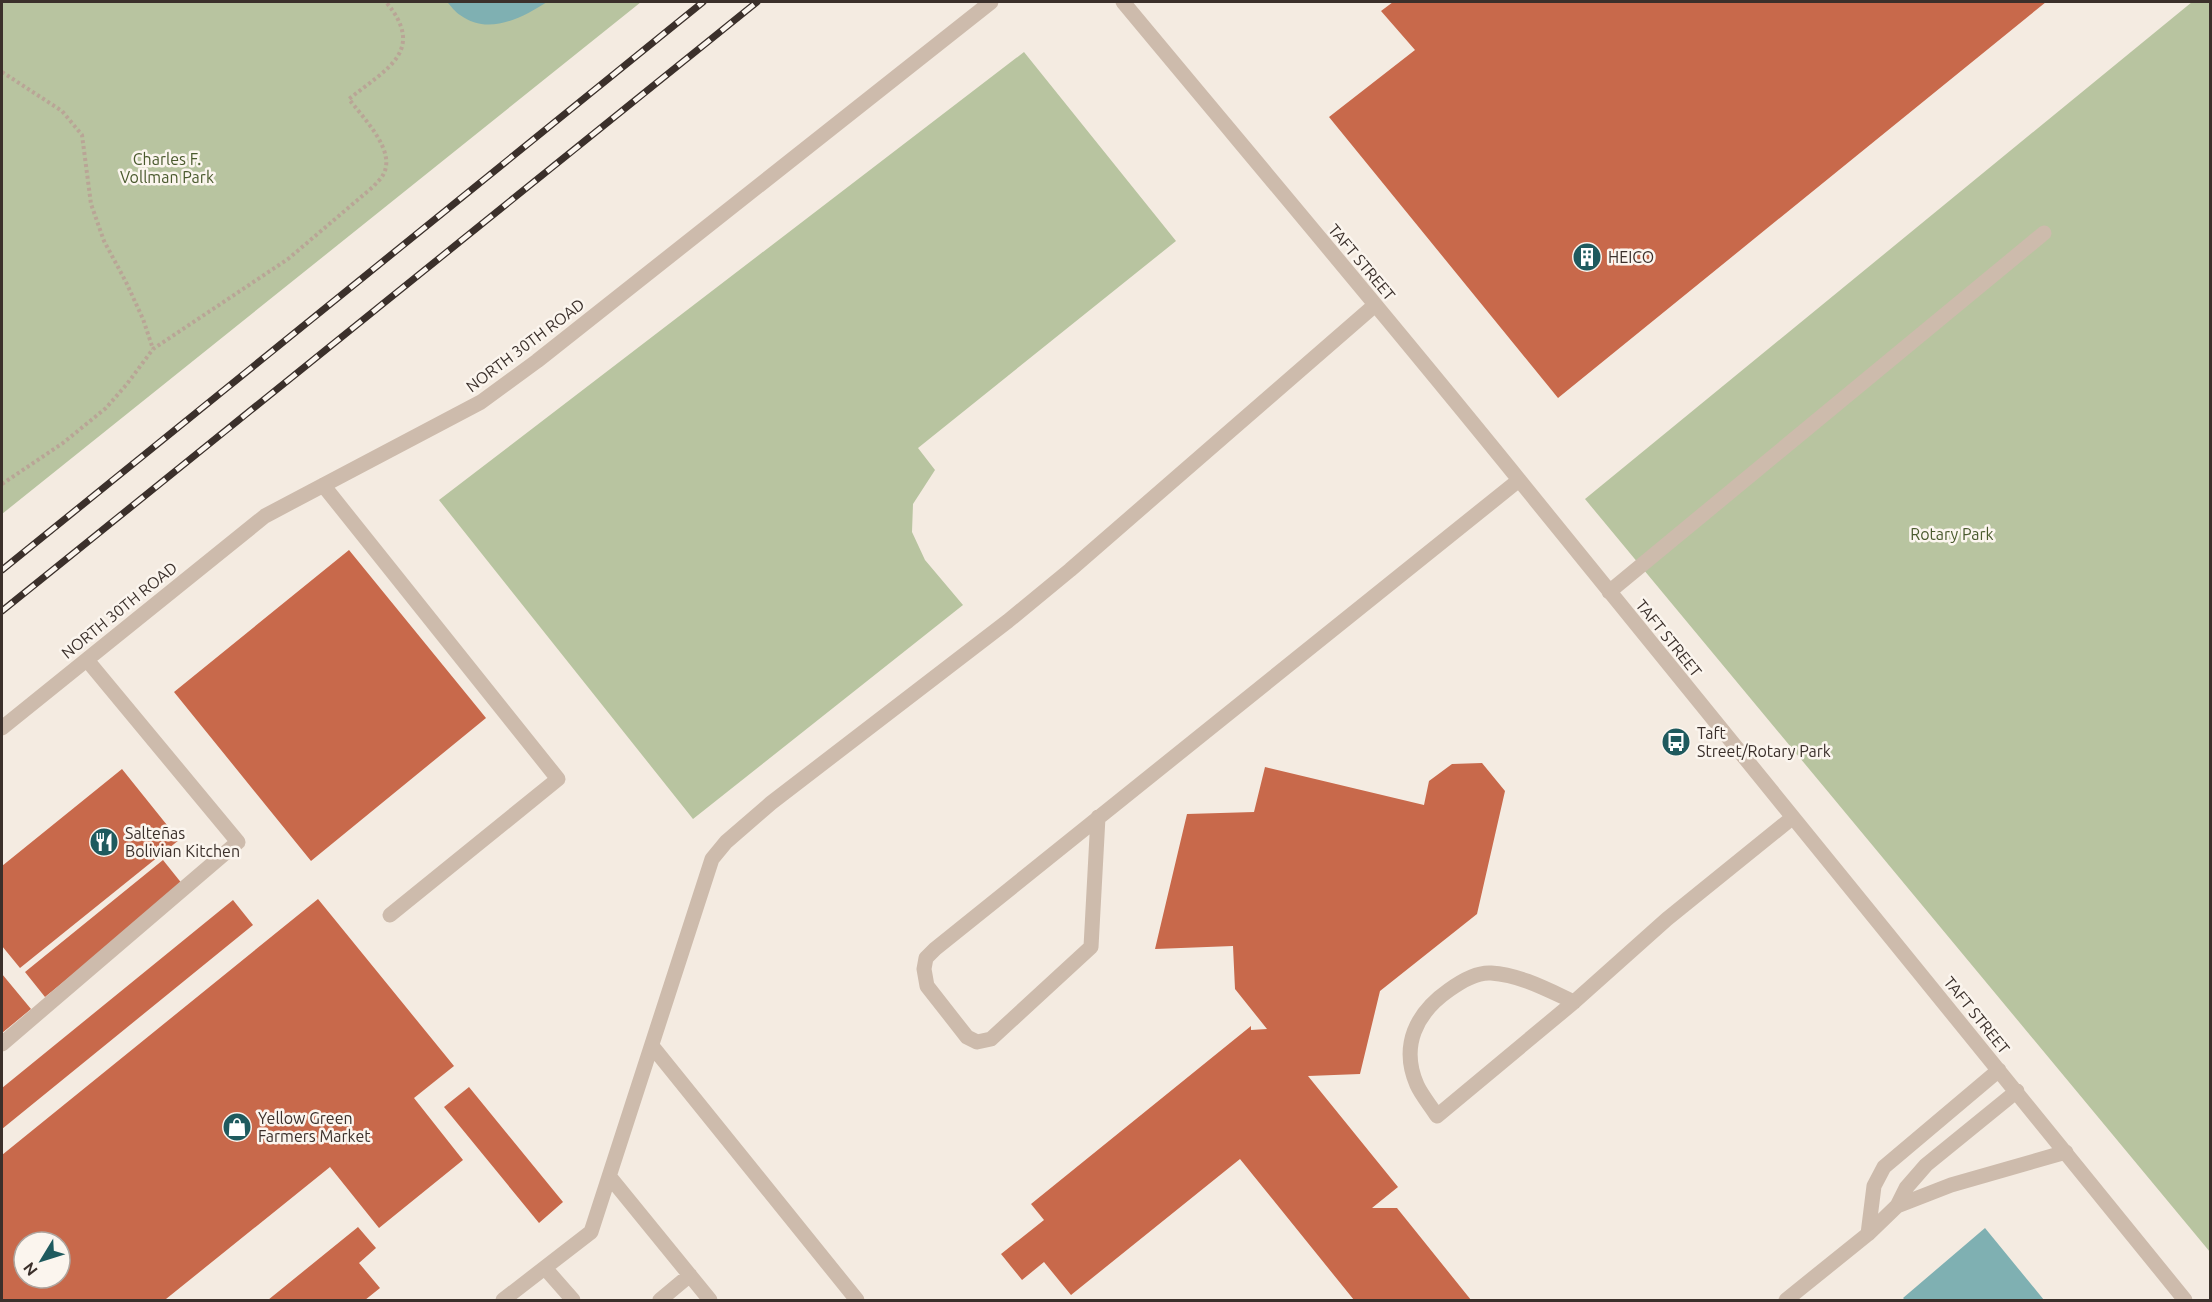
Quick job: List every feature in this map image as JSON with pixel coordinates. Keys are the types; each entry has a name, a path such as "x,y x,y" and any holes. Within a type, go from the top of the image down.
{"street":[{"name":"NORTH 30TH ROAD","path":"2,728 265,516 481,402 537,361 991,2"},
{"name":"TAFT STREET","path":"1123,2 1375,304 2185,1300"},
{"path":"1609,592 2044,232"},
{"path":"503,1300 591,1232 712,859 726,842 771,803 989,636 1062,577 1375,304"},
{"path":"1098,817 1091,947 991,1039 977,1042 967,1037 927,986 924,969 926,958 1098,817 1519,480"},
{"path":"323,485 558,779 390,915"},
{"path":"2,1044 238,842 87,660"},
{"path":"1574,1002 1523,980 1489,973 1461,981 1433,1001 1415,1026 1409,1053 1417,1085 1437,1116 1574,1002 1667,919 1792,818"},
{"path":"652,1046 857,1300"},
{"path":"1868,1234 1874,1186 1884,1167 1999,1070"},
{"path":"1786,1300 1868,1234 1896,1206 1906,1188 1926,1165 2017,1092"},
{"path":"1896,1206 1951,1185 2066,1152"},
{"path":"609,1176 710,1300"},
{"path":"545,1268 573,1300"},
{"path":"660,1300 690,1275"}],"path":[{"path":"2,484 63,443 106,408 153,349 288,258 384,175 387,164 386,152 349,99 394,63 401,54 404,43 403,29 386,2"},
{"path":"2,71 62,111 82,135 91,204 104,241 143,319 153,349"}],"green space":[{"name":"Charles F. Vollman Park","path":"2,2 641,2 2,514"},
{"name":"Rotary Park","path":"2192,2 2210,2 2210,1252 1585,499"},
{"path":"1024,52 1176,241 918,448 935,470 913,504 912,532 925,560 963,605 693,819 439,500"}],"water":[{"path":"447,2 547,2 516,19 482,24 458,14"},
{"path":"1985,1228 2044,1300 1905,1300 1903,1298"}],"building":[{"name":"HEICO","path":"1393,2 2046,2 1558,398 1329,117 1415,50 1381,11"},
{"path":"349,550 486,718 311,861 174,692"},
{"path":"1482,763 1505,791 1477,914 1380,991 1360,1074 1308,1076 1398,1187 1372,1208 1397,1208 1471,1300 1354,1300 1240,1159 1071,1295 1044,1262 1022,1280 1001,1254 1044,1220 1031,1204 1251,1026 1251,1030 1267,1029 1235,989 1233,946 1155,949 1187,814 1254,812 1265,767 1424,805 1429,781 1452,764"},
{"path":"122,769 179,840 20,968 2,946 2,866"},
{"path":"163,860 183,885 45,997 25,972"},
{"name":"Yellow Green Farmers Market","path":"318,899 454,1066 414,1098 463,1160 379,1228 330,1167 167,1300 2,1300 2,1155"},
{"path":"233,900 253,925 2,1129 2,1088"},
{"path":"2,974 31,1009 2,1033"},
{"path":"469,1087 563,1202 539,1223 444,1107"},
{"path":"358,1227 376,1248 359,1263 380,1288 365,1300 268,1300"}],"railway":[{"path":"2,570 703,2"},
{"path":"2,611 757,2"}],"place":[{"name":"HEICO","path":"1587,257"},
{"name":"Taft Street/Rotary Park","path":"1676,742"},
{"name":"Salteñas Bolivian Kitchen","path":"104,842"},
{"name":"Yellow Green Farmers Market","path":"237,1127"}]}
